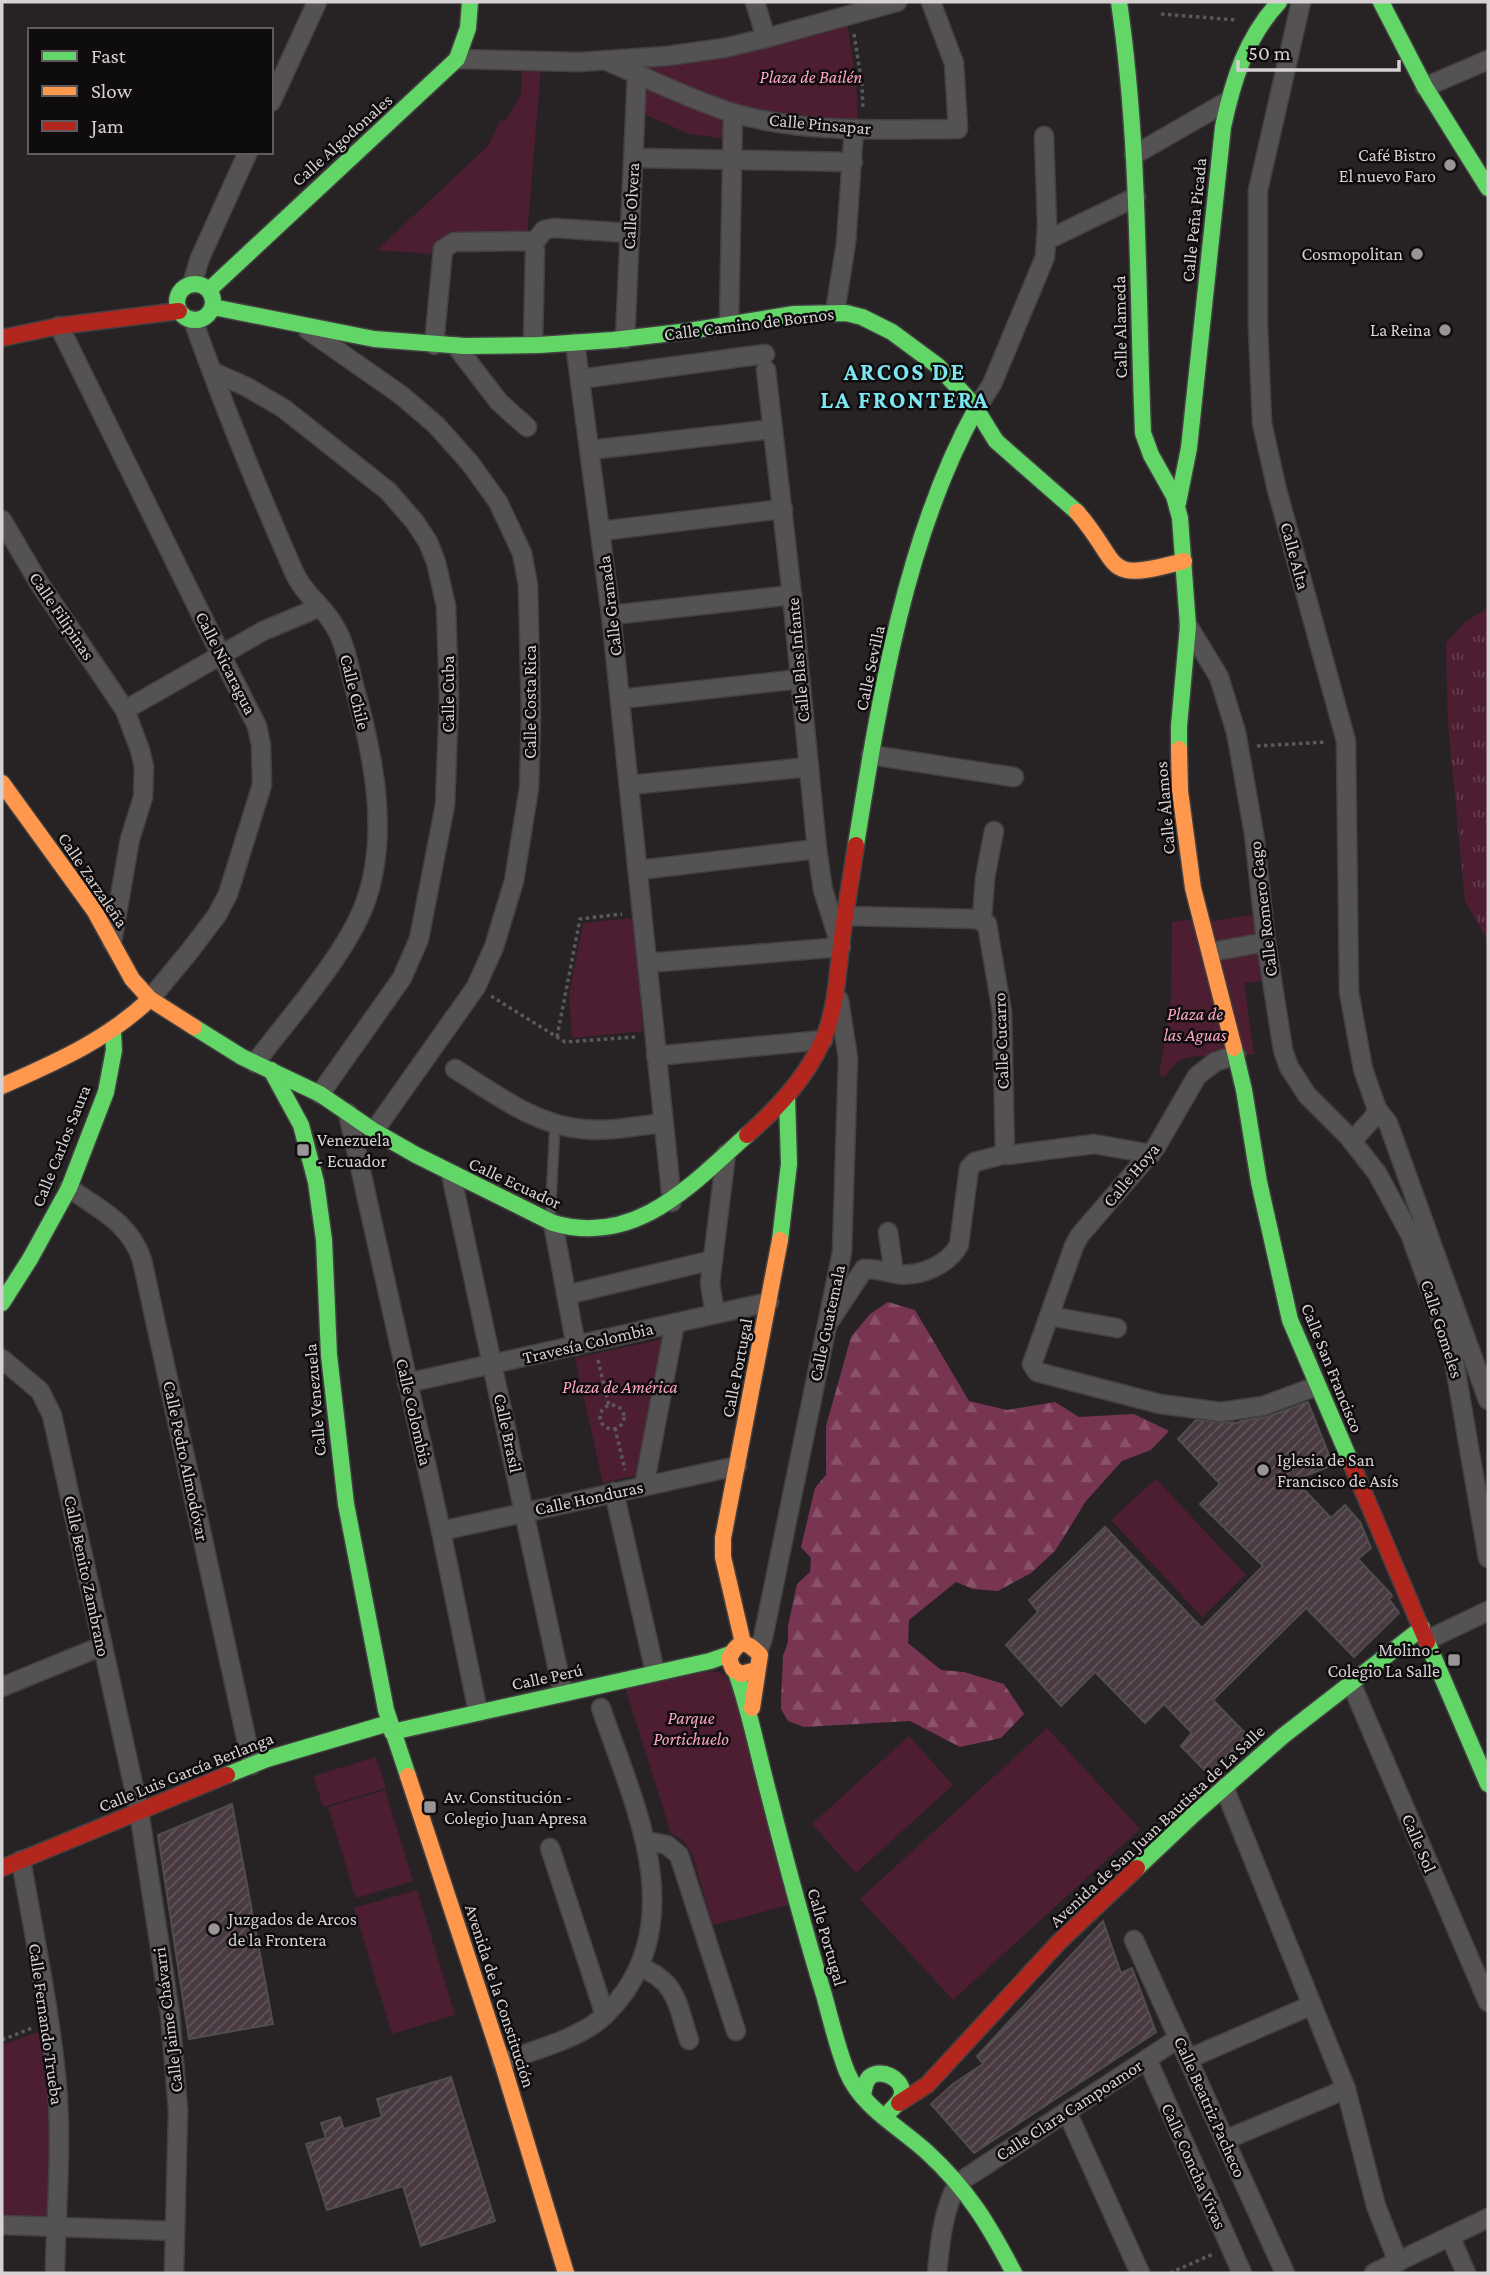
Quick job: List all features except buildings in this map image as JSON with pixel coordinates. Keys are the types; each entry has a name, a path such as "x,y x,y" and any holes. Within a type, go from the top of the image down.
{"street":[{"path":"273,98 317,2"},
{"name":"Calle Algodonales","path":"205,294 457,59 468,28 470,2"},
{"path":"755,2 766,38"},
{"path":"457,59 609,62 696,52 766,38 897,2"},
{"name":"Calle Pinsapar","path":"609,62 733,113 796,125 859,129 958,129 954,63 931,2"},
{"name":"Calle Alameda","path":"1119,2 1125,40 1134,155 1141,395 1143,433 1148,452"},
{"name":"Calle Peña Picada","path":"1178,503 1188,457 1228,101 1246,47 1260,22 1279,2"},
{"name":"Calle Alta","path":"1301,2 1258,190 1260,400 1266,444 1277,490 1346,741 1349,992 1363,1069 1377,1109"},
{"path":"1381,2 1425,87 1488,188"},
{"path":"1425,87 1488,60"},
{"name":"Calle Olvera","path":"625,339 638,74"},
{"path":"1134,155 1228,101"},
{"path":"729,325 733,113"},
{"path":"835,312 859,129"},
{"path":"976,409 992,384 1039,274 1047,240 1044,136"},
{"path":"2,338 60,326 186,316 204,318 205,294 200,258 247,154"},
{"name":"Calle Pinsapar","path":"634,159 853,162"},
{"path":"1047,240 1136,197"},
{"path":"533,244 544,230 554,228 630,233"},
{"path":"434,345 443,249 454,242 527,241 533,244 535,250 533,344"},
{"path":"186,316 177,305 182,289 205,294"},
{"name":"Calle Camino de Bornos","path":"205,294 304,326 397,342 456,346 625,339 790,315 835,312 862,317 902,338 958,387 976,409 995,440 1077,512 1112,563 1120,569 1136,573 1184,561"},
{"name":"Calle Chile","path":"186,316 213,372 298,581 336,628 342,642 372,764 377,817 376,860 363,907 347,937 263,1066"},
{"name":"Calle Nicaragua","path":"60,326 257,726 261,745 262,785 228,894 217,915 150,999"},
{"name":"Calle Costa Rica","path":"304,326 401,395 436,425 492,494 509,522 522,553 528,585 531,716 529,788 514,881 494,947 476,987 374,1131"},
{"name":"Calle Granada","path":"575,343 611,615 672,1202"},
{"path":"456,346 499,402 527,427"},
{"name":"Calle Blas Infante","path":"580,379 766,362 822,890 841,947"},
{"name":"Calle Cuba","path":"213,372 247,387 283,408 388,491 415,522 428,542 436,562 446,606 449,698 445,805 419,939 402,978 320,1094"},
{"name":"Calle Sevilla","path":"841,947 870,755 923,527 949,458 976,409"},
{"path":"590,450 773,429"},
{"path":"1148,452 1160,461 1171,463 1188,457"},
{"path":"1148,452 1178,503"},
{"name":"Calle Álamos","path":"1178,503 1188,626 1179,726 1180,791 1186,845 1211,952"},
{"path":"601,531 783,509"},
{"name":"Calle Filipinas","path":"2,520 39,583 125,710 140,750 145,783 127,856 112,942"},
{"path":"611,615 792,595"},
{"path":"125,710 263,631 320,607"},
{"name":"Calle Romero Gago","path":"1188,626 1219,677 1239,747 1254,835 1266,942 1283,1051 1289,1067 1307,1095 1336,1125"},
{"path":"620,699 800,679"},
{"path":"870,755 1014,777"},
{"path":"630,785 809,767"},
{"name":"Calle Zarzaleña","path":"2,783 94,910 132,979 150,999"},
{"path":"846,916 982,919 985,878 994,831"},
{"path":"639,870 817,849"},
{"name":"Calle Cucarro","path":"982,919 989,929 1002,1012 1005,1154"},
{"path":"1236,1055 1211,952 1266,942"},
{"path":"648,963 841,947"},
{"name":"Calle Ecuador","path":"150,999 263,1066 320,1094 374,1131 451,1174 552,1223 582,1228 616,1225 653,1213 672,1202 787,1097 823,1040 832,1017 841,947"},
{"name":"Calle Guatemala","path":"751,1647 763,1638 842,1252 848,1058 837,991"},
{"path":"2,1086 83,1050 113,1033 150,999"},
{"name":"Calle Carlos Saura","path":"2,1303 69,1188 106,1092 114,1050 113,1033"},
{"path":"656,1056 823,1040"},
{"name":"Calle Hoya","path":"1236,1055 1215,1062 1197,1076 1151,1154 1080,1235 1032,1364 1033,1369 1160,1404 1221,1412 1271,1404 1317,1386"},
{"name":"Calle San Francisco","path":"1236,1055 1259,1182 1293,1329 1488,1784"},
{"name":"Calle Venezuela","path":"263,1066 301,1125 316,1182 326,1265 330,1367 344,1491 391,1727"},
{"path":"455,1069 531,1115 555,1124 598,1130 663,1123"},
{"name":"Calle Portugal","path":"751,1647 732,1601 722,1547 787,1193 787,1097"},
{"path":"1353,1141 1374,1117 1377,1109"},
{"name":"Calle Gomeles","path":"1377,1109 1388,1123 1488,1400"},
{"name":"Calle Colombia","path":"348,1113 441,1531 478,1712"},
{"name":"Calle Gomeles","path":"1336,1125 1353,1141 1377,1173 1410,1234 1452,1349 1488,1556"},
{"path":"827,1324 839,1311 864,1269 911,1274 922,1272 935,1267 955,1252 959,1245 969,1168 975,1163 1005,1154 1094,1144 1151,1154"},
{"path":"715,1314 710,1283 726,1154"},
{"name":"Calle Brasil","path":"451,1174 563,1693"},
{"name":"Calle Pedro Almodóvar","path":"69,1188 129,1233 142,1260 251,1765"},
{"path":"552,1223 566,1295 584,1344"},
{"path":"888,1232 894,1273"},
{"path":"566,1295 713,1260"},
{"name":"Travesía Colombia","path":"407,1383 769,1302"},
{"path":"1049,1316 1117,1328"},
{"path":"655,1672 629,1489 675,1323"},
{"name":"Calle Benito Zambrano","path":"2,1359 40,1391 52,1415 139,1811"},
{"name":"Calle Honduras","path":"441,1531 737,1466"},
{"path":"1425,1634 1488,1611"},
{"name":"Avenida de San Juan Bautista de La Salle","path":"891,2108 916,2093 939,2073 1074,1927 1224,1787 1351,1683 1425,1634"},
{"path":"2,1687 103,1646"},
{"path":"751,1647 760,1661 756,1670 746,1675 732,1664 734,1648 751,1647"},
{"name":"Calle Perú","path":"391,1727 478,1712 710,1661 732,1664"},
{"name":"Calle Portugal","path":"732,1664 751,1715 780,1839 838,2047 847,2073 863,2096"},
{"name":"Calle Portugal","path":"751,1715 756,1670"},
{"name":"Calle Sol","path":"1351,1683 1488,2002"},
{"path":"502,2062 575,2035 605,2015 621,1997 640,1967 649,1942 653,1920 653,1894 646,1842 601,1708"},
{"name":"Calle Luis García Berlanga","path":"2,1868 251,1765 391,1727"},
{"name":"Avenida de la Constitución","path":"391,1727 502,2062 566,2273"},
{"path":"1224,1787 1346,2089 1376,2206 1406,2264"},
{"name":"Calle Jaime Chávarri","path":"139,1811 174,2042 178,2110 174,2273"},
{"path":"646,1842 667,1845 679,1855 736,2031"},
{"path":"550,1848 605,2015"},
{"name":"Calle Fernando Trueba","path":"21,1860 49,2022 59,2115 55,2273"},
{"name":"Calle Beatriz Pacheco","path":"1135,1940 1285,2273"},
{"path":"640,1967 656,1973 671,1987 689,2040"},
{"path":"1188,2059 1312,2006"},
{"name":"Calle Clara Campoamor","path":"958,2183 1179,2038"},
{"path":"838,2047 859,2067 874,2075 887,2074 897,2080 939,2073"},
{"name":"Calle Concha Vivas","path":"1147,2059 1242,2273"},
{"path":"874,2075 865,2083 863,2096 868,2106 891,2108"},
{"path":"891,2108 902,2093 897,2080"},
{"path":"1225,2140 1346,2089"},
{"path":"891,2108 910,2138 958,2183 990,2226 1014,2273"},
{"path":"1067,2112 1140,2273"},
{"path":"937,2273 943,2224 958,2183"},
{"path":"1374,2273 1406,2264 1450,2236 1488,2218"},
{"path":"2,2225 175,2231"},
{"path":"1450,2236 1465,2273"}],"lane":[{"path":"552,1223 555,1124"}],"path":[{"path":"1161,14 1260,22"},
{"path":"850,15 862,85 859,129"},
{"path":"1239,747 1346,741"},
{"path":"557,1037 580,919 643,911"},
{"path":"476,987 565,1042 654,1035"},
{"path":"584,1344 609,1406"},
{"path":"609,1406 617,1406 624,1415 623,1422 615,1428 606,1426 601,1419 601,1412 609,1406"},
{"path":"615,1428 629,1489"},
{"path":"2,2040 49,2022"},
{"path":"1170,2273 1230,2246"}],"green space":[{"name":"Plaza de Bailén","path":"847,21 856,82 858,125 813,121 735,107 640,66"},
{"path":"541,68 527,236 438,238 432,254 377,250 488,146 500,121 506,120 521,94 522,69"},
{"path":"648,84 729,116 727,139 689,134 644,114"},
{"path":"1488,609 1488,941 1465,901 1448,724 1446,643 1466,621"},
{"path":"1257,914 1259,935 1220,945 1207,922"},
{"path":"633,918 643,1031 572,1038 569,994 583,923"},
{"name":"Plaza de las Aguas","path":"1197,919 1224,1049 1208,1056 1187,1058 1173,1067 1165,1077 1159,1076 1171,997 1172,922"},
{"path":"1251,949 1262,959 1265,972 1261,981 1244,983 1254,1054 1243,1055 1222,962 1226,955"},
{"path":"888,1302 915,1310 969,1401 1007,1410 1055,1402 1079,1417 1134,1414 1169,1431 1151,1450 1122,1461 1086,1501 1055,1551 1031,1573 998,1591 973,1589 956,1582 909,1620 908,1643 941,1670 964,1672 1004,1684 1024,1714 1001,1738 960,1747 910,1721 804,1727 788,1721 781,1709 783,1656 788,1642 788,1626 797,1584 810,1572 811,1558 801,1547 815,1488 826,1475 826,1426 851,1337 870,1314"},
{"name":"Plaza de América","path":"668,1338 643,1474 603,1483 575,1358"},
{"path":"1156,1479 1246,1575 1202,1617 1111,1520"},
{"name":"Parque Portichuelo","path":"713,1671 723,1674 734,1685 788,1905 713,1925 692,1854 683,1840 671,1833 625,1687"},
{"path":"1047,1728 1140,1829 953,2000 860,1899"},
{"path":"909,1736 953,1785 856,1873 812,1824"},
{"path":"376,1757 386,1788 323,1807 314,1776"},
{"path":"385,1790 413,1881 356,1898 328,1807"},
{"path":"417,1890 455,2015 392,2034 354,1908"},
{"path":"44,2030 53,2120 48,2220 2,2218 2,2045"}],"traffic: fast":[{"path":"209,290 457,59 468,28 470,2"},
{"path":"1119,2 1131,109 1143,433 1151,455 1174,496 1180,518 1188,626 1179,749"},
{"path":"1178,503 1189,448 1223,127 1242,60 1258,30 1279,2"},
{"path":"1381,2 1425,87 1488,188"},
{"path":"195,284 208,289 213,302 208,315 195,320 182,315 177,302 182,289 195,284"},
{"path":"213,307 374,339 464,346 613,340 794,314 846,313 862,317 892,332 938,366 973,404 996,441 1077,512"},
{"path":"856,845 885,678 913,565 951,459 976,409"},
{"path":"194,1027 242,1057 320,1094 374,1131 416,1155 553,1223 583,1228 610,1226 636,1219 683,1191 747,1135"},
{"path":"2,1303 69,1188 106,1092 114,1050 113,1033"},
{"path":"1234,1048 1244,1090 1259,1182 1290,1320 1352,1465"},
{"path":"271,1070 301,1125 316,1182 324,1240 329,1355 346,1504 386,1710 408,1776"},
{"path":"780,1240 789,1164 787,1097"},
{"path":"1137,1868 1283,1736 1422,1628"},
{"path":"1427,1642 1488,1784"},
{"path":"392,1732 710,1661 730,1654"},
{"path":"736,1672 802,1920 847,2072 872,2107 928,2153 955,2181 986,2224 1014,2273"},
{"path":"227,1775 267,1759 389,1723"},
{"path":"863,2096 866,2082 871,2076 890,2076 898,2082 902,2091 900,2099 891,2110"}],"traffic: slow":[{"path":"1077,512 1109,557 1126,570 1138,571 1184,561"},
{"path":"1179,749 1180,791 1193,888 1234,1048"},
{"path":"2,783 94,910 132,979 150,999 194,1027"},
{"path":"2,1086 99,1038 134,1014 150,999"},
{"path":"743,1643 723,1557 723,1538 780,1240"},
{"path":"752,1708 760,1655 751,1646 739,1645 729,1659 733,1669 741,1674 756,1670"},
{"path":"408,1776 502,2062 566,2273"}],"traffic: jam":[{"path":"2,338 59,326 179,311"},
{"path":"747,1135 800,1080 823,1040 835,994 856,845"},
{"path":"1352,1465 1427,1642"},
{"path":"2,1868 227,1775"},
{"path":"899,2103 927,2085 1059,1942 1137,1868"}],"place":[{"name":"Café Bistro El nuevo Faro","path":"1450,165"},
{"name":"Cosmopolitan","path":"1417,254"},
{"name":"La Reina","path":"1445,330"},
{"name":"Venezuela - Ecuador","path":"303,1150"},
{"name":"Iglesia de San Francisco de Asís","path":"1263,1470"},
{"name":"Molino - Colegio La Salle","path":"1454,1660"},
{"name":"Av. Constitución - Colegio Juan Apresa","path":"430,1807"},
{"name":"Juzgados de Arcos de la Frontera","path":"214,1929"}],"district":[{"name":"ARCOS DE LA FRONTERA","path":"905,385"}]}
